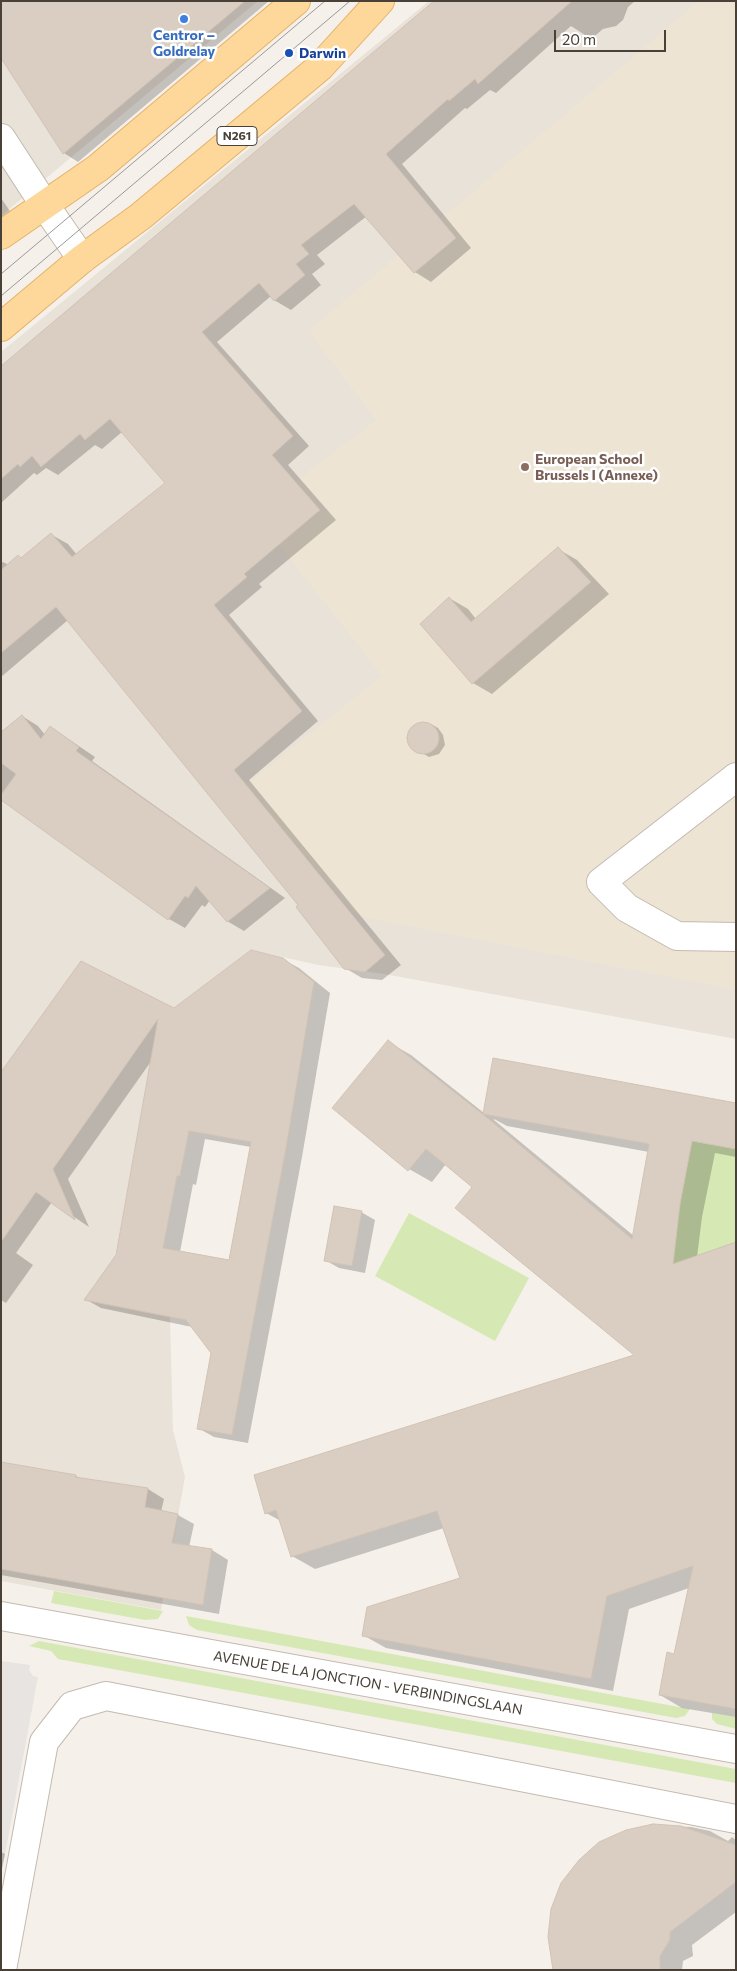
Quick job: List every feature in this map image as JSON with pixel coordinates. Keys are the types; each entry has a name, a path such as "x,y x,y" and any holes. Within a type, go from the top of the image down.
{"main road":[{"path":"1,235 98,168 296,1"},
{"name":"N261","path":"1,327 82,259 141,216 320,67 380,1"}],"street":[{"path":"1,138 82,259"},
{"path":"736,777 601,882 627,908 677,936 736,937"},
{"name":"AVENUE DE LA JONCTION - VERBINDINGSLAAN","path":"1,1616 736,1749"},
{"path":"2,1970 44,1742 72,1706 106,1696 736,1819"}],"shaded area":[{"path":"1,1 258,1 1,216"},
{"path":"429,1 736,1 736,1039 384,974 318,965 251,950 158,1020 107,1302 170,1316 173,1430 185,1477 161,1610 1,1581 1,352"},
{"name":"European School Brussels I (Annexe)","path":"699,1 736,1 736,990 358,916 243,787 382,676 254,513 376,420 308,331"},
{"path":"1,1661 30,1665 29,1670 33,1676 38,1677 1,1876"}],"green space":[{"path":"692,1141 736,1149 736,1242 672,1272 680,1204"},
{"path":"409,1213 529,1278 495,1341 375,1276"},
{"path":"54,1591 163,1611 158,1619 145,1620 51,1603"},
{"path":"186,1616 690,1709 685,1716 676,1718 197,1630 189,1625"},
{"path":"39,1641 736,1769 736,1783 58,1659 51,1651 29,1646"},
{"path":"712,1713 736,1717 736,1729 717,1724 712,1719"}],"building":[{"path":"1,1 245,1 63,154 1,58"},
{"path":"434,1 572,1 478,84 475,79 449,101 448,99 386,154 456,238 414,273 354,204 301,245 309,254 296,264 305,275 274,301 259,283 202,332 293,436 272,455 320,510 244,574 247,577 214,605 302,711 234,770 385,955 365,972 344,969 296,907 298,905 56,607 1,653 1,570 18,555 21,558 51,533 72,557 165,483 110,419 85,440 80,434 41,467 32,456 20,467 18,464 1,479 1,366"},
{"path":"558,547 591,582 472,684 420,624 449,597 471,622"},
{"path":"22,715 41,739 50,726 79,747 76,751 270,888 227,922 196,886 188,898 185,896 168,920 1,800 1,795 16,774 1,763 1,732"},
{"path":"423,722 429,723 434,727 438,732 438,744 434,749 429,753 423,754 417,753 412,749 408,744 407,738 408,732 412,727 417,723"},
{"path":"251,950 283,958 314,982 286,1148 232,1435 197,1429 211,1353 186,1320 84,1300 116,1255 158,1019 53,1169 75,1220 36,1192 1,1242 1,1072 81,961 174,1008","holes":["189,1131 251,1142 229,1260 163,1248 177,1176 180,1176"]},
{"path":"388,1040 490,1120 632,1239 649,1144 483,1114 493,1058 736,1103 736,1149 692,1141 680,1204 673,1264 736,1242 736,1709 659,1695 667,1652 674,1654 693,1566 607,1596 591,1679 362,1636 367,1607 460,1578 437,1511 291,1557 276,1510 265,1514 254,1475 634,1355 455,1208 472,1187 426,1149 408,1171 332,1108"},
{"path":"334,1206 362,1211 352,1266 324,1261"},
{"path":"1,1462 76,1475 75,1477 148,1488 145,1507 178,1514 172,1543 212,1549 203,1605 1,1569"},
{"path":"653,1824 681,1826 736,1845 736,1882 670,1932 670,1940 660,1956 660,1970 553,1970 548,1937 551,1909 561,1883 579,1860 599,1842 626,1830"}],"tram line":[{"path":"1,274 325,1"},
{"path":"1,296 350,1"}],"place":[{"name":"Centror – Goldrelay","path":"184,19"},
{"name":"Darwin","path":"289,53"},
{"name":"European School Brussels I (Annexe)","path":"525,467"}]}
